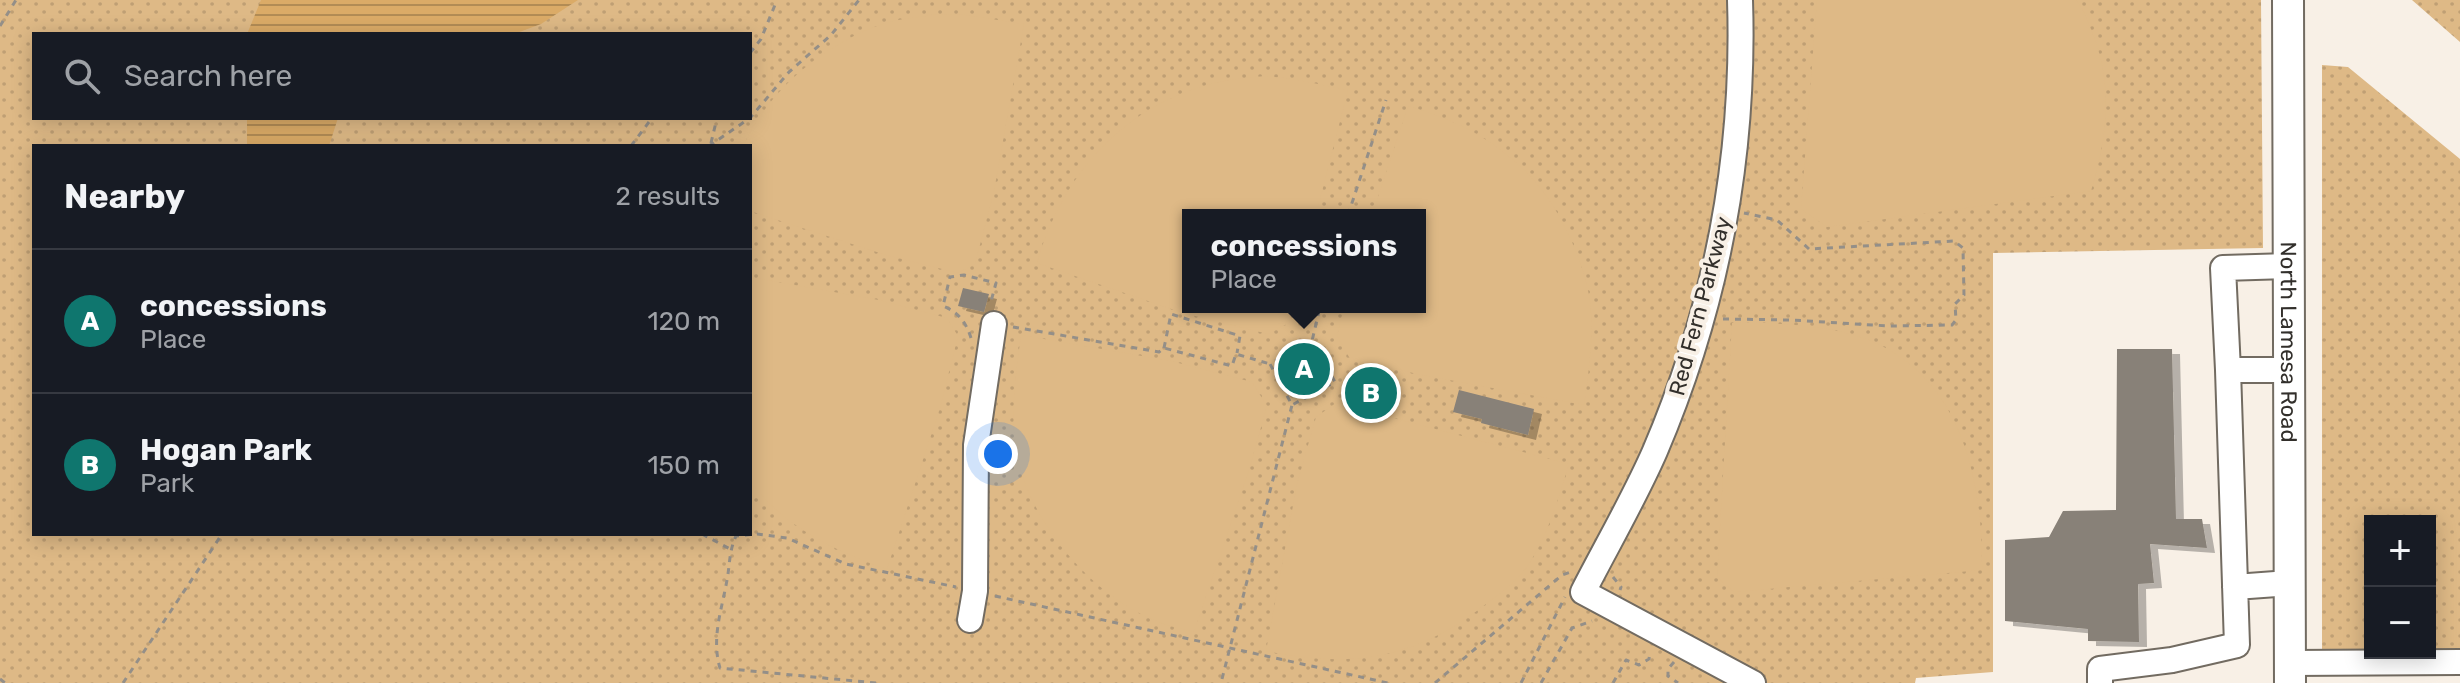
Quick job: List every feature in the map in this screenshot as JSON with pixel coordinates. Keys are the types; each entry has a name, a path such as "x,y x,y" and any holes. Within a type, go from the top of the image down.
{"main road":[{"name":"North Lamesa Road","path":"2288,0 2290,673"}],"street":[{"name":"Red Fern Parkway","path":"1576,586 1653,454 1670,414 1702,317 1719,252 1732,177 1740,87 1740,0"},
{"path":"2100,683 2100,669 2172,671 2237,645 2223,268 2289,266"},
{"path":"970,620 975,591 976,445 990,323"},
{"path":"2228,370 2289,370"},
{"path":"2235,587 2290,583"},
{"path":"1576,586 1753,683"},
{"path":"2290,673 2460,662"}],"path":[{"path":"0,26 16,0"},
{"path":"752,50 761,39 777,0"},
{"path":"752,116 789,72 831,35 859,0"},
{"path":"1350,209 1386,100"},
{"path":"632,144 650,120"},
{"path":"710,144 716,120"},
{"path":"710,144 747,120"},
{"path":"1702,317 1889,326 1952,325 1956,320 1955,304 1964,295 1963,248 1954,241 1809,249 1777,220 1744,213"},
{"path":"964,275 996,283 990,323 977,343 972,342 961,318 954,310 943,306 950,277 964,275"},
{"path":"1236,354 1270,364 1312,341 1323,313"},
{"path":"990,323 1159,352 1164,348 1171,314 1240,336 1232,366 1164,348"},
{"path":"1292,405 1335,382 1312,341"},
{"path":"1222,679 1292,405 1270,364"},
{"path":"752,534 787,538 846,564 1388,683"},
{"path":"123,683 221,536"},
{"path":"706,536 730,549"},
{"path":"736,536 730,549 728,577 717,630 720,668 876,683"},
{"path":"1435,683 1562,575 1577,569 1576,586 1521,683"},
{"path":"1541,683 1572,628 1597,619"},
{"path":"1613,683 1626,660 1639,665 1649,659 1649,644"},
{"path":"0,679 5,683"}],"shaded area":[{"path":"0,0 2261,0 2263,248 1993,253 1993,672 1916,678 1915,683 0,683"},
{"path":"261,0 578,0 541,24 519,32 248,32"},
{"path":"1817,0 2076,0 2098,48 2105,88 2104,129 2091,191 1827,227 1801,209"},
{"path":"2412,0 2460,0 2460,42"},
{"path":"937,14 1024,24 994,191 975,264 958,273 886,255 752,212 752,144 744,144 769,104 825,52 847,39 893,21"},
{"path":"2322,65 2348,67 2460,159 2460,649 2436,650 2436,515 2364,515 2364,651 2322,652"},
{"path":"1266,76 1348,90 1318,209 1182,209 1182,313 1037,263 1065,197 1106,143 1132,121 1161,103 1194,89 1229,80"},
{"path":"1408,106 1462,126 1507,154 1544,193 1559,216 1585,278 1590,301 1591,340 1584,405 1417,374 1349,357 1337,336 1343,313 1426,313 1426,209 1374,209"},
{"path":"247,120 337,120 330,144 247,144"},
{"path":"752,277 879,300 947,318 958,336 940,408 887,569 812,536 763,497 752,483"},
{"path":"1183,313 1292,313 1289,323 1268,334"},
{"path":"1756,322 1840,331 1866,339 1898,356 1924,377 1945,404 1971,466 1978,501 1982,570 1734,592 1717,577 1732,323"},
{"path":"1021,335 1171,361 1252,382 1267,406 1249,470 1194,632 1159,622 1110,595 1087,575 1049,529 1023,477 1016,450 1014,407"},
{"path":"1336,403 1569,464 1547,530 1527,567 1502,592 1460,623 1408,648 1355,659 1327,659 1266,651 1297,484 1316,417"}],"building":[{"path":"963,288 989,294 984,312 958,306"},
{"path":"2117,349 2172,349 2176,519 2202,519 2207,548 2150,544 2154,583 2138,584 2139,642 2088,641 2088,629 2005,621 2005,540 2049,537 2063,511 2116,510"},
{"path":"1310,352 1321,374 1299,385 1288,363"},
{"path":"1459,390 1534,409 1528,435 1453,412"}],"place":[{"name":"concessions","path":"1304,369"},
{"name":"Hogan Park","path":"1371,393"}]}
